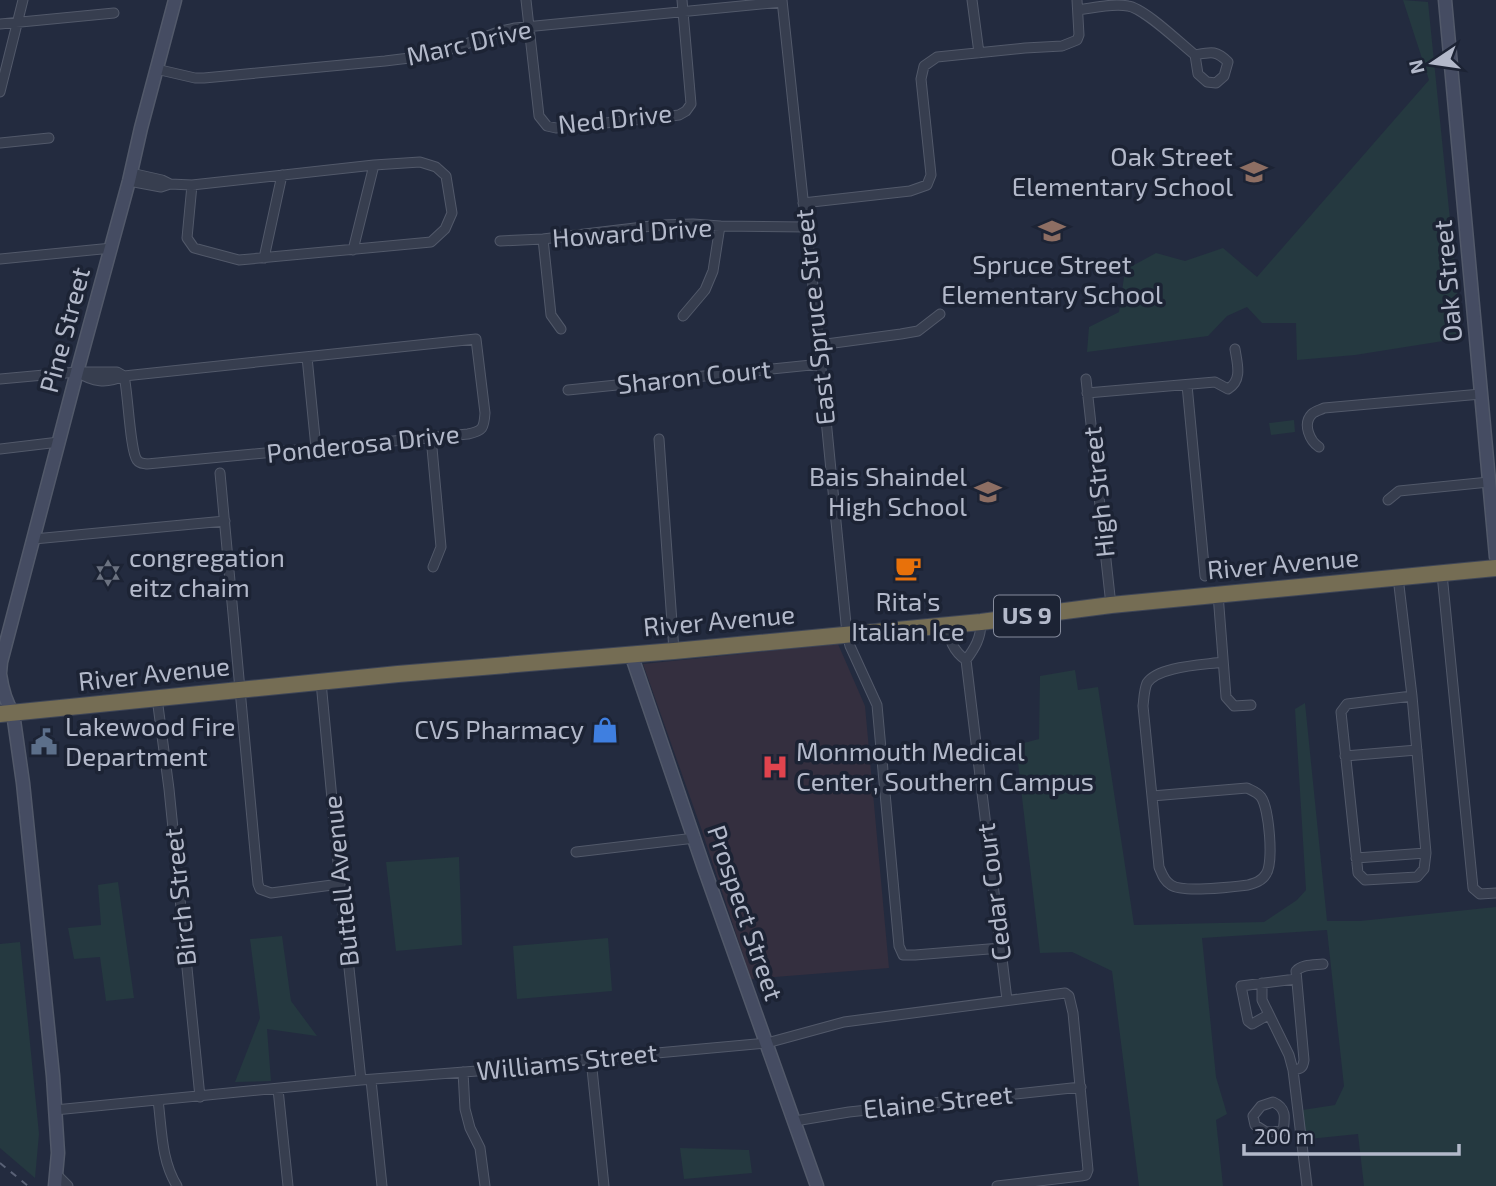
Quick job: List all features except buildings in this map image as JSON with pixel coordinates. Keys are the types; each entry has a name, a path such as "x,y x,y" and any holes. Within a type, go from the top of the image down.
{"highway":[{"name":"River Avenue","path":"7,713 408,673 981,622 1111,605 1496,568"}],"street":[{"path":"0,92 23,0"},
{"name":"Pine Street","path":"55,1180 58,1153 53,1076 23,783 7,713 8,705 1,686 1,662 175,0"},
{"name":"Ned Drive","path":"526,0 539,116 547,126 556,128 664,117 686,111 691,104 681,0"},
{"path":"972,0 979,53"},
{"name":"Oak Street","path":"1444,0 1481,394 1492,464 1489,482 1496,557"},
{"name":"Marc Drive","path":"156,69 204,78 385,61 439,53 501,31 529,26 782,1"},
{"name":"East Spruce Street","path":"782,1 848,634 850,646 877,705 900,951 903,955 915,955 1001,948"},
{"path":"803,202 910,191 927,184 931,175 921,79 924,66 937,57 1072,43 1079,35 1077,5 1117,5 1136,9 1195,55"},
{"path":"0,24 114,13"},
{"path":"0,143 49,138"},
{"path":"130,177 161,187 374,164 420,162 436,167 446,176 452,213 446,229 431,242 239,261 194,248 187,238 192,185"},
{"path":"354,250 374,164"},
{"path":"264,258 282,175"},
{"name":"Howard Drive","path":"500,241 543,239 660,225 806,227"},
{"path":"683,316 705,290 713,271 720,226"},
{"path":"543,239 551,315 561,330"},
{"path":"0,259 111,248"},
{"path":"819,345 918,331 940,314"},
{"name":"Ponderosa Drive","path":"0,379 77,372 117,372 124,376 476,339 485,423 477,432 147,464 140,463 133,447 124,376"},
{"path":"1087,393 1215,382 1228,389 1238,380 1235,349"},
{"path":"307,357 316,448"},
{"name":"Sharon Court","path":"568,390 821,364"},
{"name":"High Street","path":"1086,379 1111,605"},
{"path":"1187,385 1205,576"},
{"path":"1319,447 1309,436 1308,423 1312,414 1324,408 1481,394"},
{"path":"431,437 441,547 433,567"},
{"path":"659,439 674,651"},
{"path":"0,449 59,442"},
{"path":"220,473 258,884 260,889 271,893 340,884"},
{"path":"1388,500 1399,491 1489,482"},
{"path":"34,538 225,520"},
{"path":"1441,573 1473,888 1480,894 1496,893"},
{"path":"1398,578 1412,696 1426,853 1424,869 1417,877 1365,880 1358,873 1341,712 1347,704 1412,696"},
{"path":"1218,594 1226,697 1234,706 1251,705"},
{"path":"965,660 980,638 981,622"},
{"name":"Cedar Court","path":"947,624 950,640 965,660 1007,1000"},
{"name":"Prospect Street","path":"631,654 817,1186"},
{"path":"1152,796 1247,788 1256,792 1263,799 1267,813 1270,856 1264,878 1248,886 1183,890 1172,887 1159,867 1143,706 1147,684 1156,674 1168,670 1223,662"},
{"name":"Buttell Avenue","path":"321,682 340,884 383,1186"},
{"name":"Birch Street","path":"157,698 200,1097"},
{"path":"1345,756 1417,750"},
{"path":"576,852 695,838"},
{"path":"1356,858 1426,853"},
{"path":"1293,1070 1303,1066 1304,1060 1296,971 1298,968 1323,964"},
{"path":"1268,1015 1252,1024 1248,1021 1241,986 1296,979"},
{"path":"1262,983 1262,1000 1289,1055 1293,1070 1307,1186"},
{"name":"Williams Street","path":"55,1110 767,1043 844,1022 1065,993 1071,1002 1081,1087"},
{"path":"591,1059 604,1186"},
{"path":"463,1072 465,1109 470,1128 480,1148 485,1186"},
{"path":"997,1186 1086,1175 1088,1170 1081,1087"},
{"name":"Elaine Street","path":"795,1121 849,1112 1081,1087"},
{"path":"278,1088 288,1186"},
{"path":"158,1100 165,1158 177,1186"},
{"path":"1283,1131 1301,1130"},
{"path":"55,1180 68,1186"}],"shaded area":[{"path":"1403,0 1428,2 1462,338 1355,355 1297,360 1296,323 1262,323 1247,307 1227,316 1208,336 1087,352 1089,327 1119,312 1125,270 1156,253 1185,261 1223,248 1257,277 1429,80"},
{"path":"1294,420 1295,432 1271,435 1269,423"},
{"name":"Monmouth Medical Center, Southern Campus","path":"838,644 865,706 889,968 751,979 643,664"},
{"path":"1075,670 1078,690 1098,687 1134,925 1264,922 1297,900 1306,890 1295,709 1305,703 1327,921 1360,921 1496,907 1496,1186 1364,1186 1358,1134 1299,1140 1296,1111 1335,1105 1344,1086 1327,930 1202,938 1216,1077 1227,1114 1216,1120 1223,1186 1139,1186 1112,971 1072,952 1040,953 1016,745 1039,739 1040,676"},
{"path":"459,857 462,945 396,951 386,862"},
{"path":"118,882 134,998 106,1001 100,957 74,959 68,928 101,925 98,885"},
{"path":"282,936 291,1001 317,1036 267,1029 271,1081 235,1082 260,1018 250,939"},
{"path":"608,938 612,991 517,999 513,946"},
{"path":"20,942 39,1134 35,1178 0,1148 0,944"},
{"path":"680,1148 749,1150 752,1173 684,1179"}],"railway":[{"path":"0,1163 28,1186"}],"place":[{"name":"Oak Street Elementary School","path":"1254,172"},
{"name":"Spruce Street Elementary School","path":"1052,231"},
{"name":"Bais Shaindel High School","path":"988,492"},
{"name":"Rita's Italian Ice","path":"908,568"},
{"name":"congregation eitz chaim","path":"108,573"},
{"name":"CVS Pharmacy","path":"605,730"},
{"name":"Lakewood Fire Department","path":"44,742"},
{"name":"Monmouth Medical Center, Southern Campus","path":"775,767"}]}
